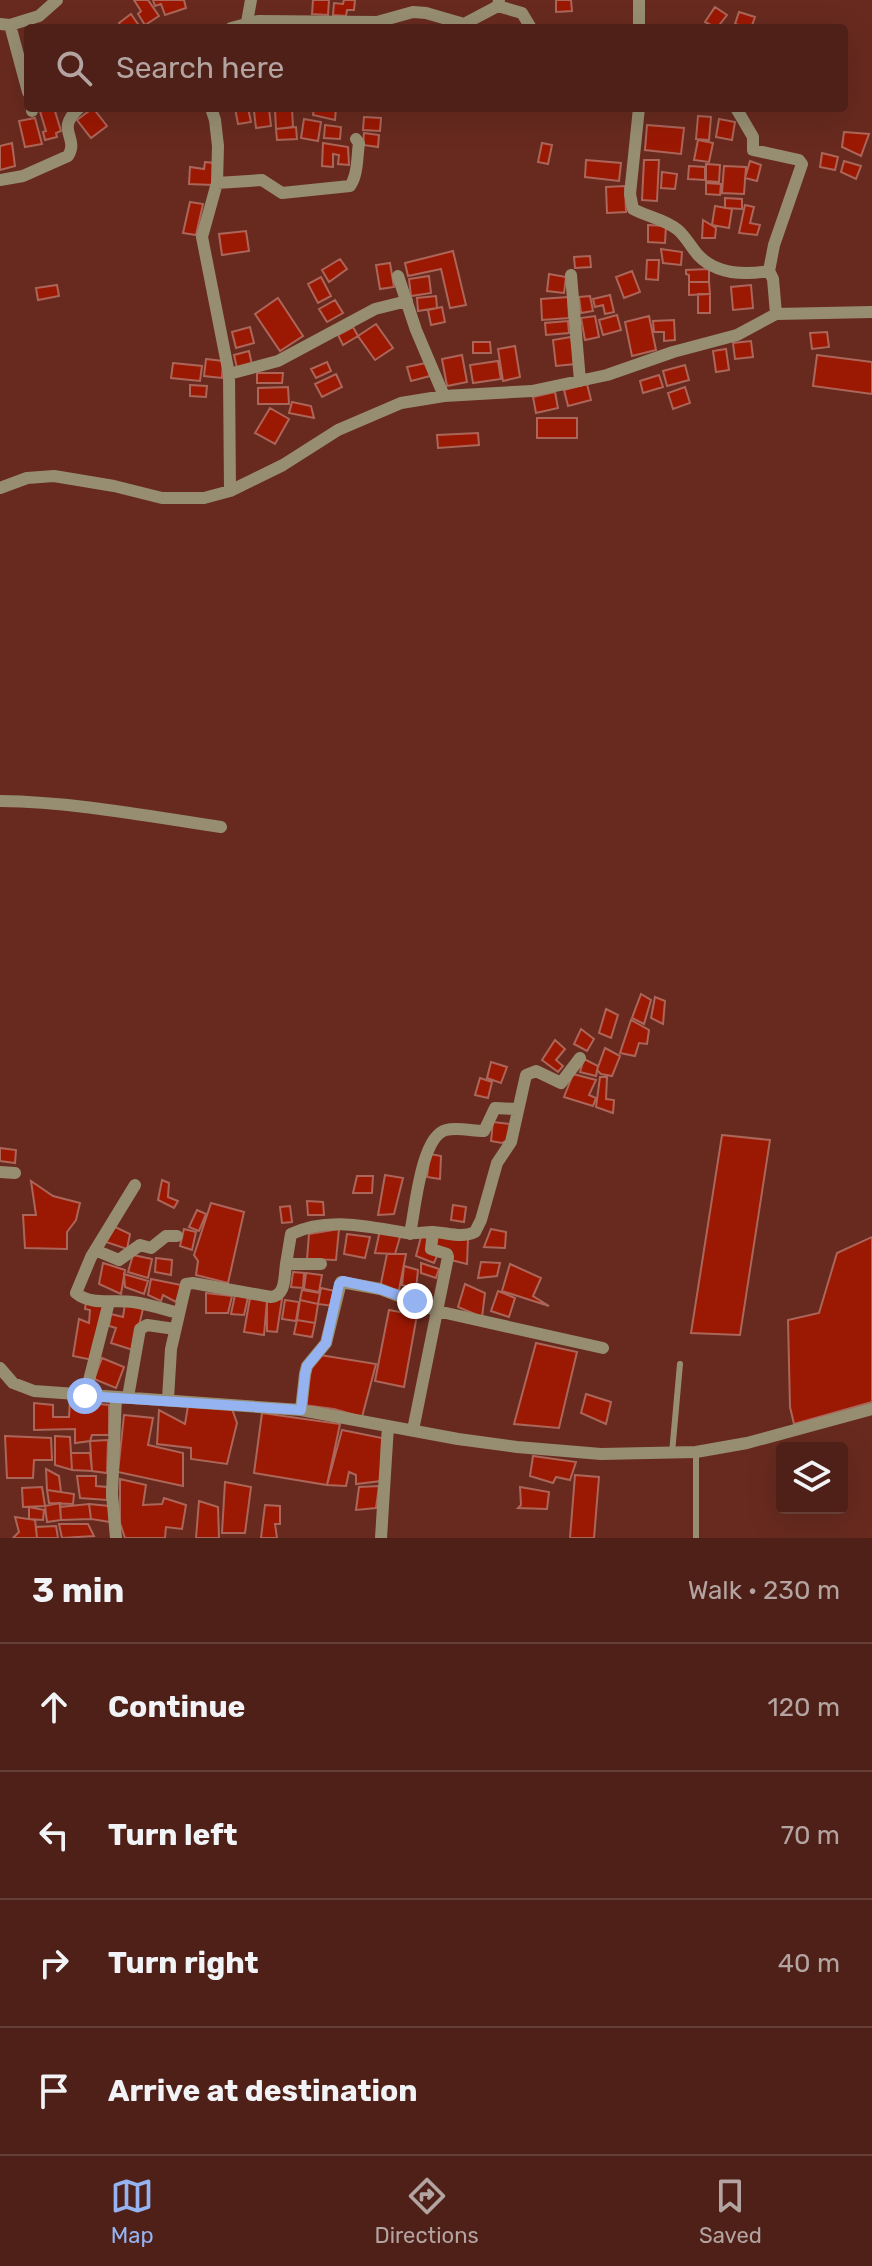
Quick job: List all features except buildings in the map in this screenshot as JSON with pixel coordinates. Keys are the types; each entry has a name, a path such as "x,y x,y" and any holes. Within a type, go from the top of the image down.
{"street":[{"path":"24,80 5,24 39,16 57,0"},
{"path":"247,22 251,0"},
{"path":"639,0 639,24"},
{"path":"242,24 289,19 377,22 413,12 464,24 499,3 522,13 529,24"},
{"path":"0,180 23,176 68,156 72,150 67,124 74,112"},
{"path":"212,112 218,146 217,183 202,237 229,374 230,491"},
{"path":"639,112 630,194 633,209 668,223 709,265 723,270 769,271"},
{"path":"738,112 753,137 753,150 799,160 802,164 774,245 769,271 773,279 776,314"},
{"path":"217,183 262,180 282,193 350,186 356,168 359,143 356,139"},
{"path":"571,275 580,381"},
{"path":"398,276 416,330 444,396"},
{"path":"229,374 278,361 375,309 407,301"},
{"path":"0,488 27,478 54,476 162,498 204,498 230,491 283,465 338,430 401,403 444,396 532,391 580,381 737,335 776,314 872,312"},
{"path":"0,801 98,807 221,827"},
{"path":"168,1399 175,1329 185,1286 189,1283 277,1296 283,1290 289,1236 297,1231 349,1223 410,1234 433,1232 464,1235 478,1229 497,1163 512,1138 516,1109 529,1072 536,1071 561,1083 580,1058"},
{"path":"410,1234 426,1155 435,1137 447,1130 484,1131 495,1108 516,1109"},
{"path":"0,1172 15,1173"},
{"path":"135,1185 95,1250 76,1293 80,1297 109,1302 137,1302 178,1313"},
{"path":"413,1430 448,1257 431,1249 433,1232"},
{"path":"95,1250 119,1260 140,1245 151,1248 166,1236 177,1236"},
{"path":"286,1264 321,1264"},
{"path":"301,1410 307,1366 326,1343 341,1282 380,1289 437,1311 603,1348"},
{"path":"85,1396 109,1302"},
{"path":"116,1538 112,1494 122,1397 140,1329 147,1325 175,1329"},
{"path":"0,1368 13,1383 24,1389 301,1410 517,1447 601,1454 696,1452 747,1443 872,1409"},
{"path":"381,1538 388,1426"}],"lane":[{"path":"672,1453 680,1364"},
{"path":"696,1452 696,1538"}],"route":[{"path":"85,1396 301,1410 307,1366 325,1346 339,1284 343,1281 367,1286 415,1301"}]}
